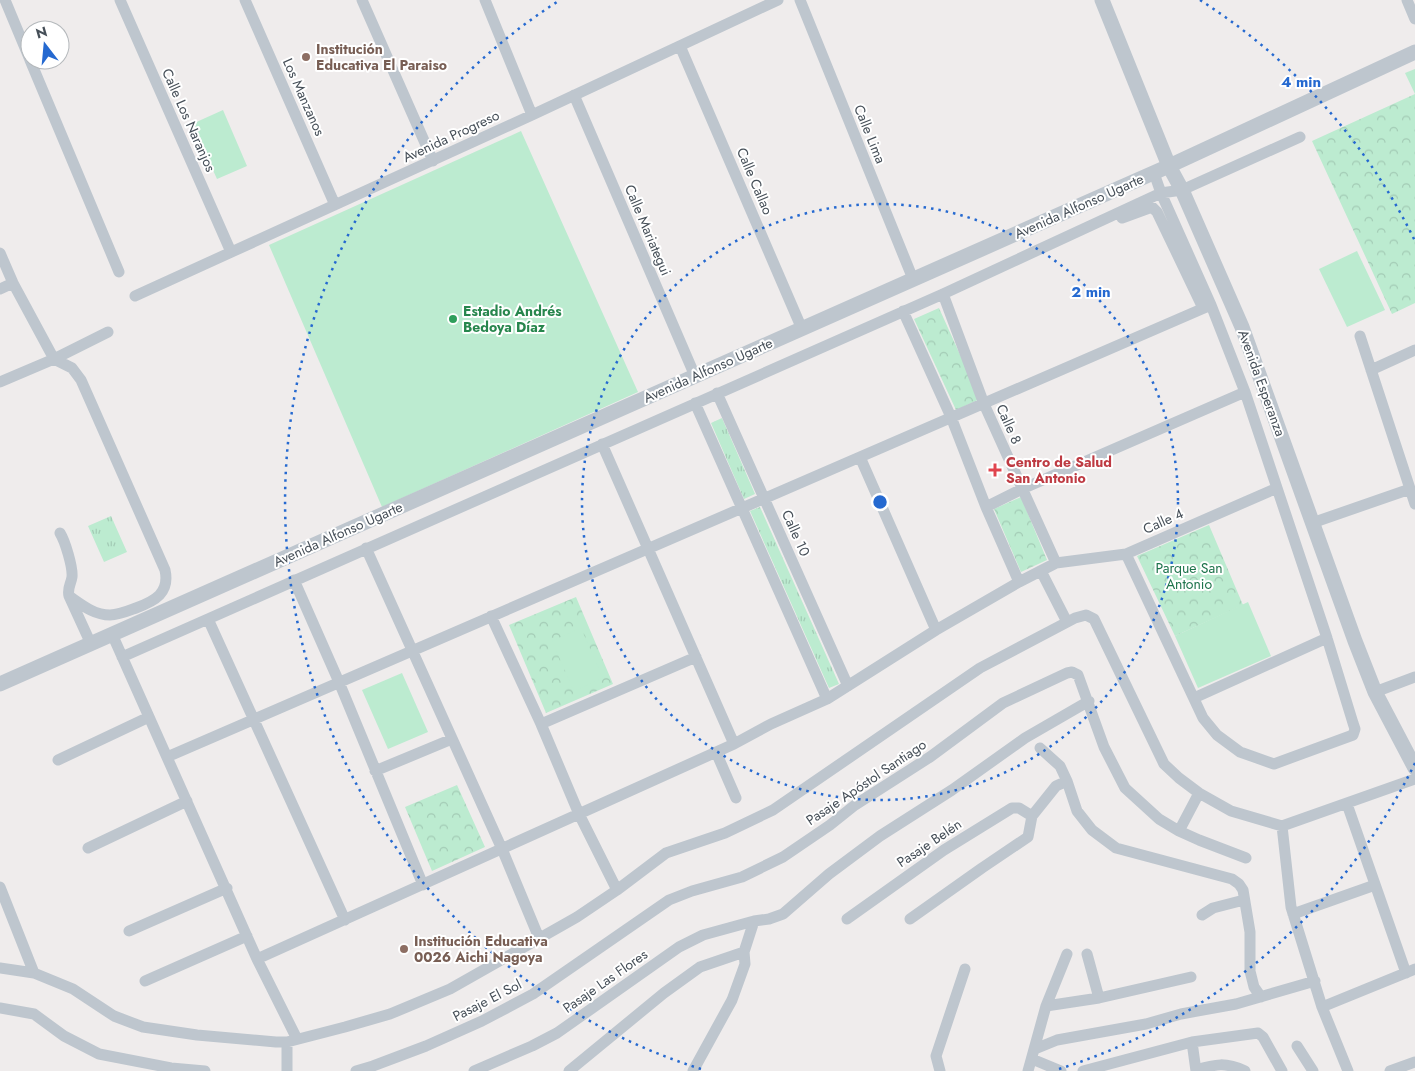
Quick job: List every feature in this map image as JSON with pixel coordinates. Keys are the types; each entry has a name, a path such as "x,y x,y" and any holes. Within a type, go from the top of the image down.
{"street":[{"path":"5,0 20,36"},
{"name":"Calle Los Naranjos","path":"120,0 231,252"},
{"name":"Los Manzanos","path":"245,0 335,206"},
{"path":"362,0 433,161"},
{"path":"485,0 532,115"},
{"name":"Avenida Progreso","path":"135,296 433,161 778,0"},
{"name":"Calle Lima","path":"800,0 913,280"},
{"name":"Avenida Esperanza","path":"1102,0 1170,166 1242,327 1375,692 1415,768"},
{"path":"1407,0 1415,20"},
{"name":"Calle Callao","path":"680,46 802,329"},
{"name":"Avenida Alfonso Ugarte","path":"0,684 1170,166 1415,52"},
{"path":"34,70 119,272"},
{"name":"Calle Mariategui","path":"574,95 695,376"},
{"name":"Avenida Alfonso Ugarte","path":"122,656 942,294 1161,192 1182,190 1300,137"},
{"path":"1126,554 1203,718 1216,735 1240,752 1274,764 1353,735 1355,729 1328,638 1245,392 1207,306 1154,173"},
{"path":"1091,224 1118,220 1146,208 1152,208 1157,212 1207,306"},
{"path":"0,253 13,283 54,358 72,368 81,380 165,570 167,579 165,588 160,596 149,603 124,613 110,615 88,610 69,596"},
{"path":"0,289 13,283"},
{"name":"Calle 8","path":"942,294 984,404 1056,563"},
{"path":"167,756 1207,306"},
{"path":"903,311 951,417 986,507 1019,582"},
{"path":"0,382 108,332"},
{"path":"1360,336 1415,504"},
{"path":"1371,370 1415,350"},
{"path":"986,507 1022,489 1245,392"},
{"name":"Calle 10","path":"717,393 848,686"},
{"path":"695,403 827,699"},
{"path":"602,444 734,744"},
{"path":"860,457 936,630"},
{"name":"Calle 4","path":"1056,563 1126,554 1277,488"},
{"path":"1312,523 1410,489"},
{"path":"60,533 67,550 72,573 67,591 91,644"},
{"path":"366,548 502,850 539,938"},
{"path":"257,959 502,850 734,744 771,724 827,699 936,630 1056,563"},
{"path":"1041,571 1067,622"},
{"path":"294,580 340,682 423,885"},
{"path":"0,968 34,973 73,989 114,1016 143,1027 206,1036 276,1042 292,1040 345,1027 409,1007 450,989 577,917 618,890 666,853 725,833 773,810 980,668 1075,618 1086,615 1094,619 1164,764 1200,793 1231,811 1282,826 1415,779"},
{"path":"491,616 541,724 579,814 618,890"},
{"path":"208,619 345,920"},
{"path":"112,634 227,888 292,1040 288,1071"},
{"path":"1194,698 1328,638"},
{"path":"541,724 696,657"},
{"name":"Pasaje Apóstol Santiago","path":"669,900 692,891 742,877 783,857 856,805 930,757 1003,703 1072,672 1078,675 1089,701"},
{"path":"1375,692 1415,677"},
{"path":"1089,701 1104,747 1125,788 1159,819 1179,831 1246,858"},
{"name":"Pasaje Las Flores","path":"474,1071 557,1033 679,947 703,935 783,914 829,874 880,836 952,790 1025,738 1089,701"},
{"path":"58,760 149,717"},
{"path":"375,771 452,739"},
{"path":"1040,748 1060,766 1077,811 1092,830 1116,848 1232,879 1239,884 1243,890 1250,932 1250,971 1254,987 1261,997"},
{"path":"716,752 736,798"},
{"path":"910,919 1028,837 1032,816 1056,786 1067,781"},
{"path":"1179,831 1200,793"},
{"path":"88,848 187,802"},
{"path":"1322,1007 1410,971 1375,885 1347,804"},
{"name":"Pasaje Belén","path":"847,919 944,850 1012,808 1018,808 1032,816"},
{"path":"1282,826 1293,914 1322,1007 1348,1071"},
{"path":"1293,914 1375,885"},
{"path":"0,887 3,903 34,973"},
{"path":"129,931 227,888"},
{"name":"Pasaje El Sol","path":"356,1071 426,1046 482,1021 533,994 669,900"},
{"path":"1202,915 1213,908 1244,900"},
{"path":"693,1071 732,1000 745,964 744,952 754,921"},
{"path":"145,981 247,936"},
{"path":"569,1071 664,993 700,967 744,952"},
{"path":"1028,1071 1046,1006 1067,954"},
{"path":"1087,954 1099,998"},
{"path":"940,1071 936,1056 964,969"},
{"path":"1046,1006 1099,998 1191,976"},
{"path":"1033,1054 1064,1038 1146,1024 1181,1014 1236,1004 1315,981"},
{"path":"0,1008 34,1014 64,1036 99,1054 170,1068 205,1071"},
{"path":"1083,1071 1192,1042 1258,1033 1263,1037 1282,1071"},
{"path":"1192,1042 1196,1071 1216,1064 1235,1066 1245,1071"},
{"path":"1297,1046 1313,1071"},
{"path":"1033,1054 1062,1071"},
{"path":"1390,1071 1415,1062"}],"green space":[{"path":"1415,69 1415,94 1405,73"},
{"path":"1415,94 1415,303 1392,314 1312,141"},
{"path":"223,110 247,166 217,179 192,124"},
{"name":"Estadio Andrés Bedoya Díaz","path":"521,131 638,392 382,507 269,245"},
{"path":"1357,251 1385,310 1347,327 1319,269"},
{"path":"939,308 980,399 956,410 914,319"},
{"path":"722,418 755,494 744,499 711,423"},
{"path":"1021,497 1047,560 1021,572 994,509"},
{"path":"760,507 839,684 829,688 750,511"},
{"path":"111,516 127,552 104,562 88,526"},
{"name":"Parque San Antonio","path":"1209,525 1243,605 1175,636 1137,556"},
{"path":"576,597 613,684 546,713 509,625"},
{"path":"1248,602 1271,656 1198,688 1175,636"},
{"path":"581,628 603,678 574,691 552,641"},
{"path":"402,673 428,732 388,749 362,690"},
{"path":"457,785 485,847 432,871 405,807"}],"place":[{"name":"Institución Educativa El Paraiso","path":"306,57"},
{"name":"Estadio Andrés Bedoya Díaz","path":"453,319"},
{"name":"Centro de Salud San Antonio","path":"995,470"},
{"name":"Institución Educativa 0026 Aichi Nagoya","path":"404,949"}]}
